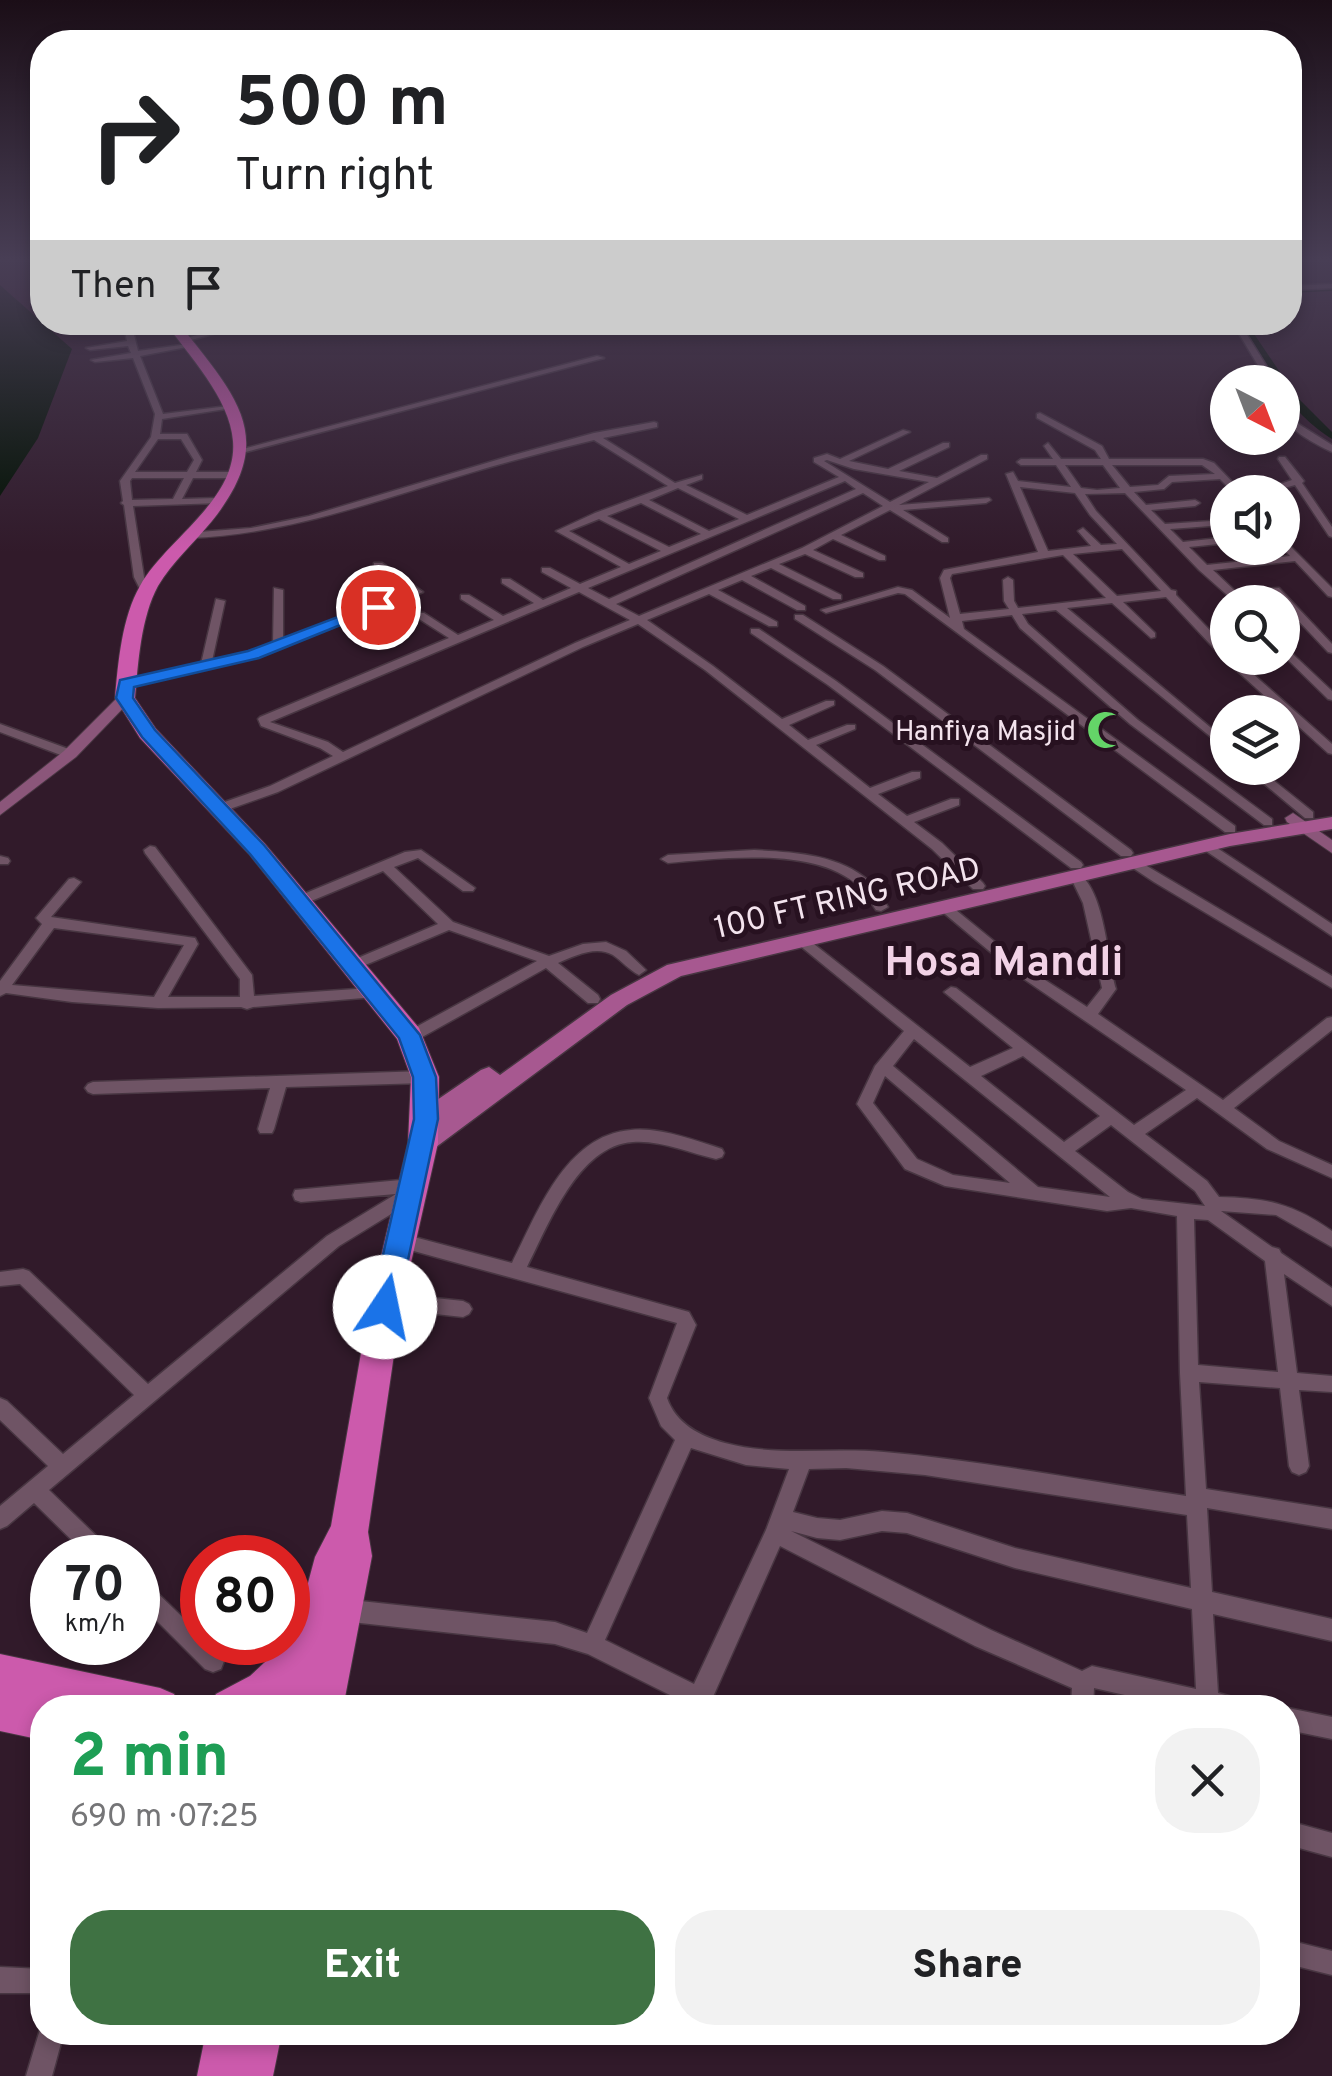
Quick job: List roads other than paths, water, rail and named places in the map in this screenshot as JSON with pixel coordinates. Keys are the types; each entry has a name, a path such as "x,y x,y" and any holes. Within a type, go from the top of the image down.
{"highway":[{"path":"196,359 228,408 242,443 237,463 218,501 146,591 125,691 148,734 220,808 410,1037 424,1077 424,1131 385,1307 349,1532 353,1556 326,1695"},
{"path":"310,1641 334,1557 349,1532"},
{"path":"255,1695 290,1665"},
{"path":"298,1695 304,1665"},
{"path":"0,1674 99,1695"},
{"path":"0,1711 30,1717"},
{"path":"221,2076 227,2045"},
{"path":"249,2076 256,2045"}],"main road":[{"name":"100 FT RING ROAD","path":"424,1131 640,986 698,964 946,908 1230,829 1268,822 1317,822"},
{"name":"100 FT RING ROAD","path":"1131,858 1317,822"},
{"name":"100 FT RING ROAD","path":"424,1131 593,999 639,970 719,944 881,907 978,886 1076,871"}],"street":[{"path":"94,360 103,359"},
{"path":"138,359 158,418 155,437 128,475 126,503 136,536 139,577 146,591"},
{"path":"128,475 193,475 597,359"},
{"path":"158,418 228,408"},
{"path":"1040,416 1096,446 1146,508 1222,585"},
{"path":"189,535 230,536 293,525 594,436 654,425"},
{"path":"1300,428 1332,449"},
{"path":"840,462 906,432"},
{"path":"594,436 676,485 747,519"},
{"path":"155,437 186,438 198,460 176,502"},
{"path":"888,473 946,446"},
{"path":"1048,446 1093,513 1210,637"},
{"path":"939,481 824,457 817,460 945,540"},
{"path":"220,808 274,789 579,645 713,592 805,550 984,457"},
{"path":"1282,459 1295,475"},
{"path":"1021,462 1202,462 1221,475"},
{"path":"629,568 562,531 698,477"},
{"path":"1044,554 1013,479 1080,492 1162,487 1168,479 1210,477"},
{"path":"341,756 324,744 266,724 264,719 845,478"},
{"path":"1300,481 1332,533"},
{"path":"606,604 863,489"},
{"path":"640,499 709,535"},
{"path":"893,507 986,500"},
{"path":"126,503 218,501"},
{"path":"1146,508 1195,504"},
{"path":"1317,513 1332,515"},
{"path":"598,515 669,552"},
{"path":"1165,527 1210,523"},
{"path":"1084,531 1100,549"},
{"path":"834,536 882,558"},
{"path":"1181,545 1210,542"},
{"path":"1126,546 1044,554 948,572 945,578 958,623 970,641 1230,829"},
{"path":"805,550 859,576"},
{"path":"1065,552 1151,635"},
{"path":"1300,562 1332,594"},
{"path":"773,564 837,597"},
{"path":"0,810 70,754 125,691 278,645 418,592 378,565"},
{"path":"1203,568 1231,565"},
{"path":"546,570 641,621 937,846 978,886"},
{"path":"744,578 879,668 1193,903 1248,930 1332,983"},
{"path":"1008,580 1009,601 1024,626 1134,722 1268,822"},
{"path":"506,582 543,604"},
{"path":"278,590 278,645"},
{"path":"826,610 898,590 958,623 1014,612 1172,594"},
{"path":"713,592 773,624"},
{"path":"465,598 502,620"},
{"path":"206,665 220,601"},
{"path":"1059,608 1210,733"},
{"path":"420,615 456,639"},
{"path":"1300,616 1332,650"},
{"path":"755,631 832,683 1076,871 1096,916 1109,989 1089,1016"},
{"path":"1300,665 1332,696"},
{"path":"1248,675 1332,750"},
{"path":"780,724 830,704"},
{"path":"806,745 851,727"},
{"path":"0,728 70,754"},
{"path":"868,794 916,774"},
{"path":"1272,785 1317,822 1332,848"},
{"path":"905,821 955,802"},
{"path":"1208,846 1332,931"},
{"path":"150,850 247,978 248,1004"},
{"path":"668,859 747,853 804,857 846,870 872,888 881,907"},
{"path":"299,901 384,865 421,854 468,888"},
{"path":"384,865 448,925 548,960 593,999"},
{"path":"74,882 43,918 50,923 190,940 192,944 158,1002"},
{"path":"946,908 1023,972 1198,1090 1273,1146 1332,1172"},
{"path":"2,989 50,923"},
{"path":"352,966 448,925"},
{"path":"800,940 1130,1202"},
{"path":"410,1037 548,960 588,946 619,951 639,970"},
{"path":"2,989 158,1002 248,1004 370,992"},
{"path":"952,992 1202,1186 1213,1209 1332,1298"},
{"path":"1223,1109 1332,1022"},
{"path":"914,1030 883,1066 865,1104 911,1164 951,1181 1107,1204 1130,1202 1185,1209 1273,1205 1288,1209 1332,1240"},
{"path":"970,1074 1024,1048"},
{"path":"883,1066 1035,1194"},
{"path":"92,1088 424,1077"},
{"path":"266,1129 280,1082"},
{"path":"1134,1132 1198,1090"},
{"path":"1064,1150 1111,1116"},
{"path":"517,1270 570,1170 618,1138 647,1137 716,1153"},
{"path":"300,1195 409,1190"},
{"path":"0,1519 332,1241 409,1190"},
{"path":"1185,1209 1189,1372 1208,1695"},
{"path":"398,1240 684,1317 687,1325 658,1398 668,1422 686,1437 728,1452 802,1460 882,1460 1332,1519"},
{"path":"1273,1254 1299,1466"},
{"path":"0,1280 24,1276 148,1396"},
{"path":"385,1307 408,1303 463,1309"},
{"path":"1189,1372 1332,1384"},
{"path":"0,1407 63,1466"},
{"path":"592,1645 686,1437"},
{"path":"696,1695 704,1691 778,1525 802,1460"},
{"path":"35,1490 81,1535"},
{"path":"778,1525 840,1530 882,1521 907,1523 1015,1558 1202,1604 1332,1630"},
{"path":"778,1525 983,1638 1083,1682"},
{"path":"160,1609 180,1628"},
{"path":"342,1610 523,1627 592,1645 688,1695"},
{"path":"1083,1682 1092,1677 1176,1695"},
{"path":"1082,1695 1083,1682"},
{"path":"1300,1721 1332,1728"},
{"path":"1300,1836 1332,1845"},
{"path":"1300,1955 1332,1963"},
{"path":"0,1980 30,1980"},
{"path":"40,2076 48,2045"}],"waterway":[{"path":"1266,359 1294,398 1332,436"}],"place":[{"name":"Hanfiya Masjid","path":"1106,730"}],"district":[{"name":"Hosa Mandli","path":"1004,960"}]}
